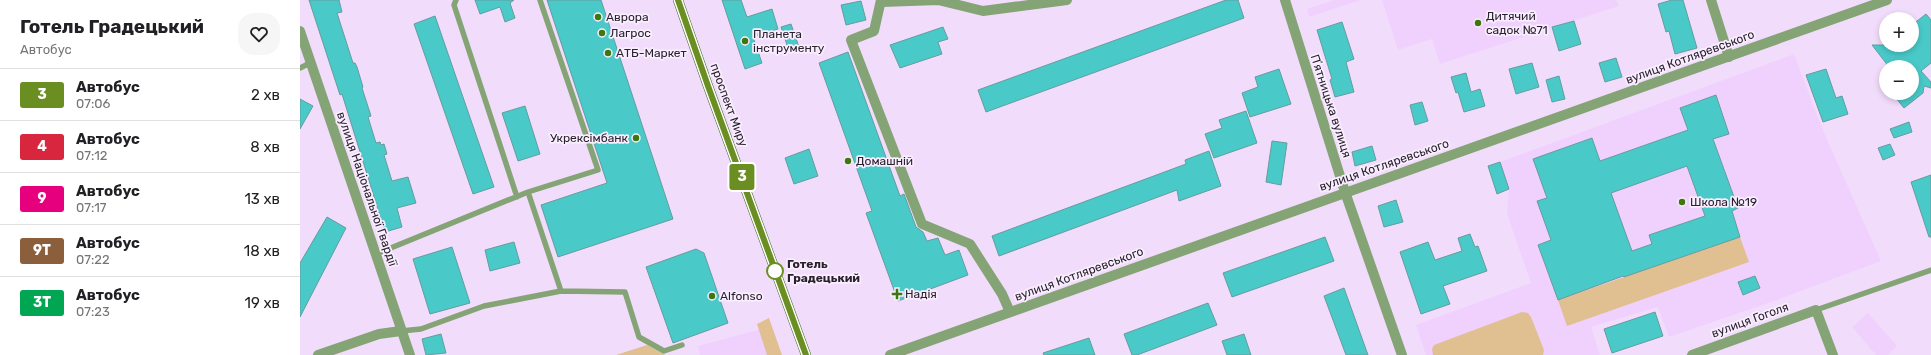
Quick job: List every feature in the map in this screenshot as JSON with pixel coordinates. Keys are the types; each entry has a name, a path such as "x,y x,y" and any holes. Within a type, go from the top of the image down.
{"main road":[{"name":"проспект Миру","path":"678,0 806,355"}],"street":[{"path":"1010,312 1002,294 970,244 922,224 851,40 874,31 882,1 938,0 983,11 1023,3 1067,0"},
{"name":"Пʼятницька вулиця","path":"1285,0 1345,192 1402,355"},
{"path":"1711,0 1729,57"},
{"name":"вулиця Котляревського","path":"890,355 1887,0"},
{"name":"вулиця Національної Гвардії","path":"300,31 348,177 410,355"},
{"path":"1816,310 1833,355"},
{"name":"вулиця Гоголя","path":"1692,355 1816,310"},
{"path":"318,355 379,334 401,331"}],"lane":[{"path":"456,0 454,5 517,197"},
{"path":"376,254 450,222 528,192 598,170 540,0"},
{"path":"300,68 310,63"},
{"path":"528,192 561,291"},
{"path":"1816,310 1931,270"},
{"path":"401,331 421,330 484,306 561,291 625,292 639,337 664,351 682,345"}],"shaded area":[{"path":"1334,0 1361,0 1309,17 1307,9"},
{"name":"Дитячий садок №71","path":"1382,0 1616,0 1619,6 1440,64 1432,39 1398,50"},
{"name":"Школа №19","path":"1794,54 1822,128 1881,261 1774,301 1669,337 1658,307 1591,327 1600,355 1426,355 1416,325 1531,283 1507,214 1509,189 1500,162"},
{"path":"1740,237 1749,262 1567,326 1558,300"},
{"path":"1522,312 1528,313 1531,317 1544,350 1543,355 1433,355 1432,349 1434,345"},
{"path":"1868,313 1897,346 1888,355 1876,355 1852,327"},
{"path":"769,318 782,355 767,355 757,324"},
{"path":"769,327 779,355 700,355 698,346"},
{"path":"647,345 665,355 616,355"}],"building":[{"path":"309,0 339,0 342,12 337,13 353,63 355,63 357,67 363,87 362,88 371,116 368,117 376,143 380,142 381,145 384,144 387,154 384,155 392,181 408,177 416,203 397,208 402,227 385,232 342,94 340,95"},
{"path":"475,0 514,0 510,3 515,18 505,22 500,7 480,14"},
{"path":"547,0 601,0 673,219 558,257 541,205 607,183"},
{"name":"Планета інструменту","path":"722,0 741,0 747,17 772,9 778,29 753,37 762,63 745,69"},
{"path":"1226,0 1238,0 1244,18 986,112 978,90"},
{"path":"1672,0 1683,0 1697,48 1675,54 1669,31 1666,32 1658,4"},
{"path":"861,1 866,20 846,25 841,5"},
{"path":"1926,14 1931,20 1931,63 1921,71 1931,82 1931,88 1924,86 1923,93 1919,96 1919,60 1884,60 1872,45 1879,45 1879,52 1919,52 1919,20"},
{"path":"435,16 494,187 473,194 414,24"},
{"path":"1574,21 1581,44 1559,51 1552,27"},
{"path":"1342,22 1354,59 1346,62 1354,92 1335,97 1330,80 1332,79 1317,30"},
{"path":"791,24 799,47 789,51 781,27"},
{"path":"943,27 948,39 938,42 942,54 900,68 890,45"},
{"path":"848,52 900,196 904,194 916,227 923,232 927,241 938,238 945,255 959,250 968,275 898,301 866,213 872,211 819,63"},
{"path":"1616,58 1622,77 1605,82 1599,63"},
{"path":"1532,63 1539,87 1516,94 1509,69"},
{"path":"1279,69 1291,104 1250,117 1242,93 1258,87 1255,77"},
{"path":"1826,69 1836,98 1842,96 1848,114 1823,122 1806,75"},
{"path":"1466,73 1471,92 1480,89 1485,106 1464,112 1458,92 1456,93 1451,77"},
{"path":"1559,76 1565,99 1552,102 1546,80"},
{"path":"1716,95 1729,134 1713,139 1738,208 1732,211 1740,237 1624,277 1623,276 1558,300 1538,245 1551,240 1537,201 1547,198 1533,159 1592,138 1600,161 1688,130 1680,108","holes":["1687,166 1705,216 1649,235 1652,244 1632,251 1611,193"]},
{"path":"300,99 313,106 300,129"},
{"path":"1898,100 1914,100 1904,108"},
{"path":"1422,102 1428,121 1415,125 1410,105"},
{"path":"525,106 540,154 518,161 502,113"},
{"path":"1246,111 1257,143 1214,158 1205,134 1222,128 1219,120"},
{"path":"1909,122 1912,132 1894,138 1890,129"},
{"path":"1272,141 1287,143 1281,185 1266,182"},
{"path":"1890,144 1895,155 1883,160 1878,148"},
{"path":"1372,146 1376,160 1355,166 1352,152"},
{"path":"809,149 818,176 794,184 785,158"},
{"path":"1209,151 1221,186 1179,201 1177,190 999,256 992,236 1186,164 1185,160"},
{"path":"1500,162 1509,189 1497,194 1488,166"},
{"path":"1931,175 1931,237 1929,237 1911,182"},
{"path":"1396,200 1403,222 1384,227 1378,206"},
{"path":"327,217 346,228 300,317 300,263"},
{"path":"1470,234 1475,247 1478,246 1487,271 1443,286 1450,304 1421,314 1400,252 1428,242 1435,260 1462,251 1458,238"},
{"path":"1325,237 1334,261 1232,297 1223,273"},
{"path":"514,242 520,263 490,271 485,250"},
{"path":"452,247 470,303 430,314 413,259"},
{"path":"696,249 704,253 728,323 673,343 646,267"},
{"path":"1755,276 1760,288 1743,295 1738,282"},
{"path":"1344,288 1368,355 1346,355 1324,296"},
{"path":"1208,303 1217,325 1137,355 1132,355 1124,334"},
{"path":"1655,312 1663,336 1612,353 1604,329"},
{"path":"441,334 446,353 426,355 422,339"},
{"path":"1244,334 1251,355 1227,355 1222,341"},
{"path":"1089,338 1095,355 1044,355 1043,353"}],"bus line":[{"name":"3","path":"678,0 806,355"}],"place":[{"name":"Аврора","path":"598,17"},
{"name":"Дитячий садок №71","path":"1478,23"},
{"name":"Лагрос","path":"602,33"},
{"name":"Планета інструменту","path":"745,41"},
{"name":"АТБ-Маркет","path":"608,53"},
{"name":"Укрексімбанк","path":"636,138"},
{"name":"Домашній","path":"848,161"},
{"name":"Школа №19","path":"1682,202"},
{"name":"Готель Градецький","path":"775,271"},
{"name":"Надія","path":"897,294"},
{"name":"Alfonso","path":"712,296"}]}
